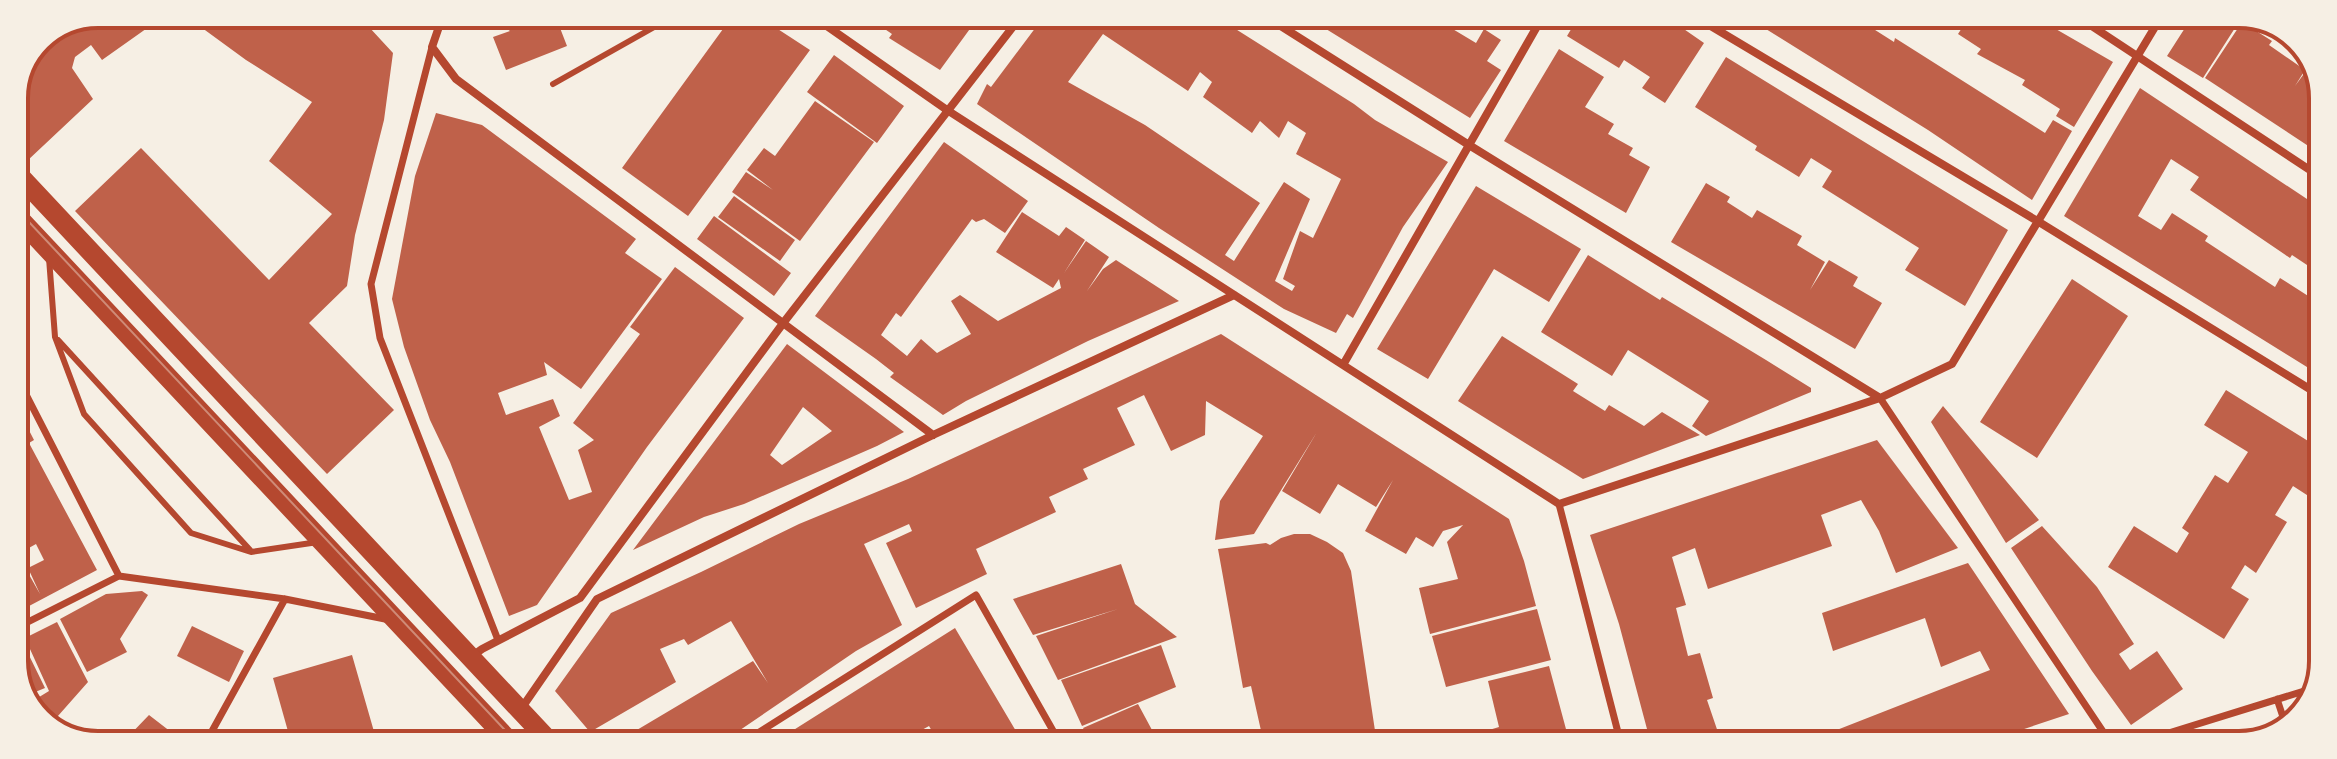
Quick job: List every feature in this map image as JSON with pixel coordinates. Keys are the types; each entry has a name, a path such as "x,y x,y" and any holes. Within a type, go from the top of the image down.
{"main road":[{"path":"28,185 540,731"},
{"path":"28,228 497,731"}],"street":[{"path":"439,28 371,284 380,338 498,640"},
{"path":"830,28 947,110 1559,504 1618,731"},
{"path":"471,658 498,640 580,598 784,322 1012,28"},
{"path":"1284,28 1880,398 2103,731"},
{"path":"1343,365 1536,28"},
{"path":"1714,28 2039,222 2309,389"},
{"path":"2095,28 2309,169"},
{"path":"1559,504 1880,398 1952,364 2155,28"},
{"path":"432,47 456,79 933,435"},
{"path":"521,710 597,599 933,435 1234,295"},
{"path":"28,408 119,576"},
{"path":"28,622 119,576 285,599 398,622"},
{"path":"761,731 976,595 1053,731"},
{"path":"212,731 285,599"},
{"path":"2175,731 2302,692"},
{"path":"2277,699 2282,715"}],"lane":[{"path":"553,84 651,28"},
{"path":"48,250 55,337 84,414 191,533 251,552 321,542"},
{"path":"55,337 251,552"}],"building":[{"path":"147,28 102,60 91,45 75,57 72,68 93,99 28,160 29,85 33,71 49,49 71,33 85,29"},
{"path":"202,28 370,28 393,53 384,120 355,235 347,286 309,323 394,410 327,474 75,211 141,148 269,280 332,214 269,161 312,102"},
{"path":"506,28 560,28 567,46 506,70 493,37 510,31"},
{"path":"776,28 810,50 688,216 622,168 723,29"},
{"path":"883,28 971,28 940,70 889,38 892,34"},
{"path":"1035,28 1234,28 1375,120 1448,162 1403,227 1353,318 1347,314 1336,333 1284,309 977,104 987,84 991,87","holes":["1103,34 1188,91 1200,72 1212,82 1203,97 1252,133 1260,121 1279,138 1288,121 1306,133 1296,154 1341,179 1313,238 1300,231 1283,279 1295,286 1292,291 1275,281 1310,199 1284,182 1234,261 1225,255 1260,203 1145,125 1068,82"]},
{"path":"1324,28 1451,28 1476,43 1484,29 1501,40 1487,61 1501,70 1470,118"},
{"path":"1572,28 1682,28 1704,43 1665,103 1642,88 1650,77 1624,60 1619,68 1567,36"},
{"path":"1764,28 1872,28 1894,42 1895,38 2045,133 2053,120 2072,131 2032,200 1928,130"},
{"path":"1962,28 2054,28 2113,62 2074,127 2056,116 2060,109 2022,85 2025,80 1977,54 1981,49 1958,34"},
{"path":"2185,28 2235,28 2203,78 2167,56"},
{"path":"2238,28 2254,30 2272,41 2269,45 2302,68 2304,72 2295,86 2304,74 2305,76 2309,94 2309,146 2205,78"},
{"path":"1559,49 1604,77 1585,107 1614,124 1608,134 1633,148 1629,155 1650,167 1626,213 1504,141"},
{"path":"834,55 904,106 877,143 807,92"},
{"path":"1726,57 2008,230 1965,306 1905,270 1919,248 1822,187 1832,171 1811,158 1799,177 1695,107"},
{"path":"2140,88 2309,200 2309,266 2292,255 2290,258 2190,190 2199,177 2171,159 2138,216 2161,230 2172,213 2208,236 2205,241 2275,287 2280,278 2309,297 2309,368 2064,216"},
{"path":"815,101 874,142 800,241 732,192 746,172 773,190 747,170 764,148 775,156"},
{"path":"436,113 482,125 636,239 625,253 662,279 581,389 544,362 547,375 498,393 506,415 553,399 560,416 539,427 569,500 592,492 578,450 594,440 573,423 640,334 630,327 675,267 744,318 647,447 537,605 509,616 450,462 430,420 404,347 392,299 415,176"},
{"path":"944,142 1028,201 1005,233 984,219 976,222 972,219 901,317 896,313 881,335 907,356 921,339 937,353 971,334 951,301 960,295 998,321 1061,288 1059,279 1053,288 996,252 1022,212 1059,236 1066,227 1085,240 1064,273 1086,241 1109,257 1087,291 1103,269 1116,260 1179,301 1088,341 943,415 890,377 894,373 876,359 815,316"},
{"path":"1706,183 1730,197 1727,202 1752,218 1757,210 1802,236 1797,245 1825,262 1810,290 1829,260 1858,277 1853,286 1882,303 1855,349 1671,242"},
{"path":"1476,186 1581,249 1549,302 1494,269 1428,379 1377,349"},
{"path":"734,196 795,240 780,261 718,217"},
{"path":"714,216 791,273 774,296 697,239"},
{"path":"1588,255 1766,360 1811,388 1811,392 1706,436 1692,426 1709,401 1628,350 1612,376 1541,332"},
{"path":"2072,279 2128,316 2037,458 1980,422"},
{"path":"1221,334 1509,519 1536,606 1430,634 1419,588 1458,579 1447,542 1463,525 1443,531 1433,547 1416,537 1406,554 1365,531 1393,480 1376,507 1338,484 1320,514 1282,491 1317,432 1254,534 1215,540 1220,501 1263,436 1206,401 1205,435 1171,451 1144,395 1117,408 1135,445 1083,469 1088,479 1049,497 1056,512 976,549 987,574 916,608 886,543 912,531 909,524 864,544 902,625 856,651 739,731 635,731 753,661 768,683 731,621 688,645 684,639 660,649 676,682 592,731 555,691 611,613 799,524 908,479"},
{"path":"1502,336 1578,384 1573,391 1605,411 1609,405 1644,426 1662,412 1700,435 1583,479 1458,401"},
{"path":"787,344 904,432 744,504 704,517 633,550","holes":["803,407 832,431 782,465 770,455"]},
{"path":"2226,390 2309,442 2309,496 2293,486 2275,515 2287,522 2256,573 2245,565 2231,588 2249,599 2224,639 2108,567 2134,526 2177,553 2189,533 2182,528 2215,475 2228,483 2248,452 2204,425"},
{"path":"1943,406 2039,520 2006,543 1931,422"},
{"path":"28,428 34,440 29,443 97,570 28,607 28,573 40,594 28,568 44,560 36,544 28,548"},
{"path":"1877,440 1958,548 1896,573 1879,531 1861,500 1821,515 1832,546 1708,589 1695,548 1672,557 1686,605 1676,608 1688,656 1700,653 1713,698 1707,700 1718,731 1648,731 1619,624 1590,535"},
{"path":"2042,526 2097,587 2134,644 2119,654 2130,670 2157,651 2183,689 2131,725 2011,548"},
{"path":"1310,534 1343,553 1351,571 1375,731 1261,731 1251,686 1243,688 1218,549 1270,545 1281,538"},
{"path":"1968,563 2069,714 2018,731 1834,731 1990,670 1980,651 1941,667 1925,618 1833,651 1822,613"},
{"path":"1121,564 1135,604 1177,637 1058,680 1036,636 1118,609 1033,635 1013,599"},
{"path":"142,591 148,595 120,639 127,652 87,672 60,619 106,594"},
{"path":"1537,609 1551,660 1446,687 1432,636"},
{"path":"57,622 88,682 57,717 38,698 49,691 28,645 28,636"},
{"path":"192,626 244,651 229,682 177,656"},
{"path":"955,628 1016,731 932,731 929,726 920,731 792,731"},
{"path":"1161,645 1176,687 1082,726 1061,680"},
{"path":"28,653 45,688 35,692 33,688"},
{"path":"352,655 374,731 288,731 273,678"},
{"path":"1549,666 1566,731 1489,731 1499,727 1488,681"},
{"path":"1138,704 1153,731 1085,731 1083,728"},
{"path":"149,715 170,731 134,731"}],"tram line":[{"path":"28,221 506,731"}]}
